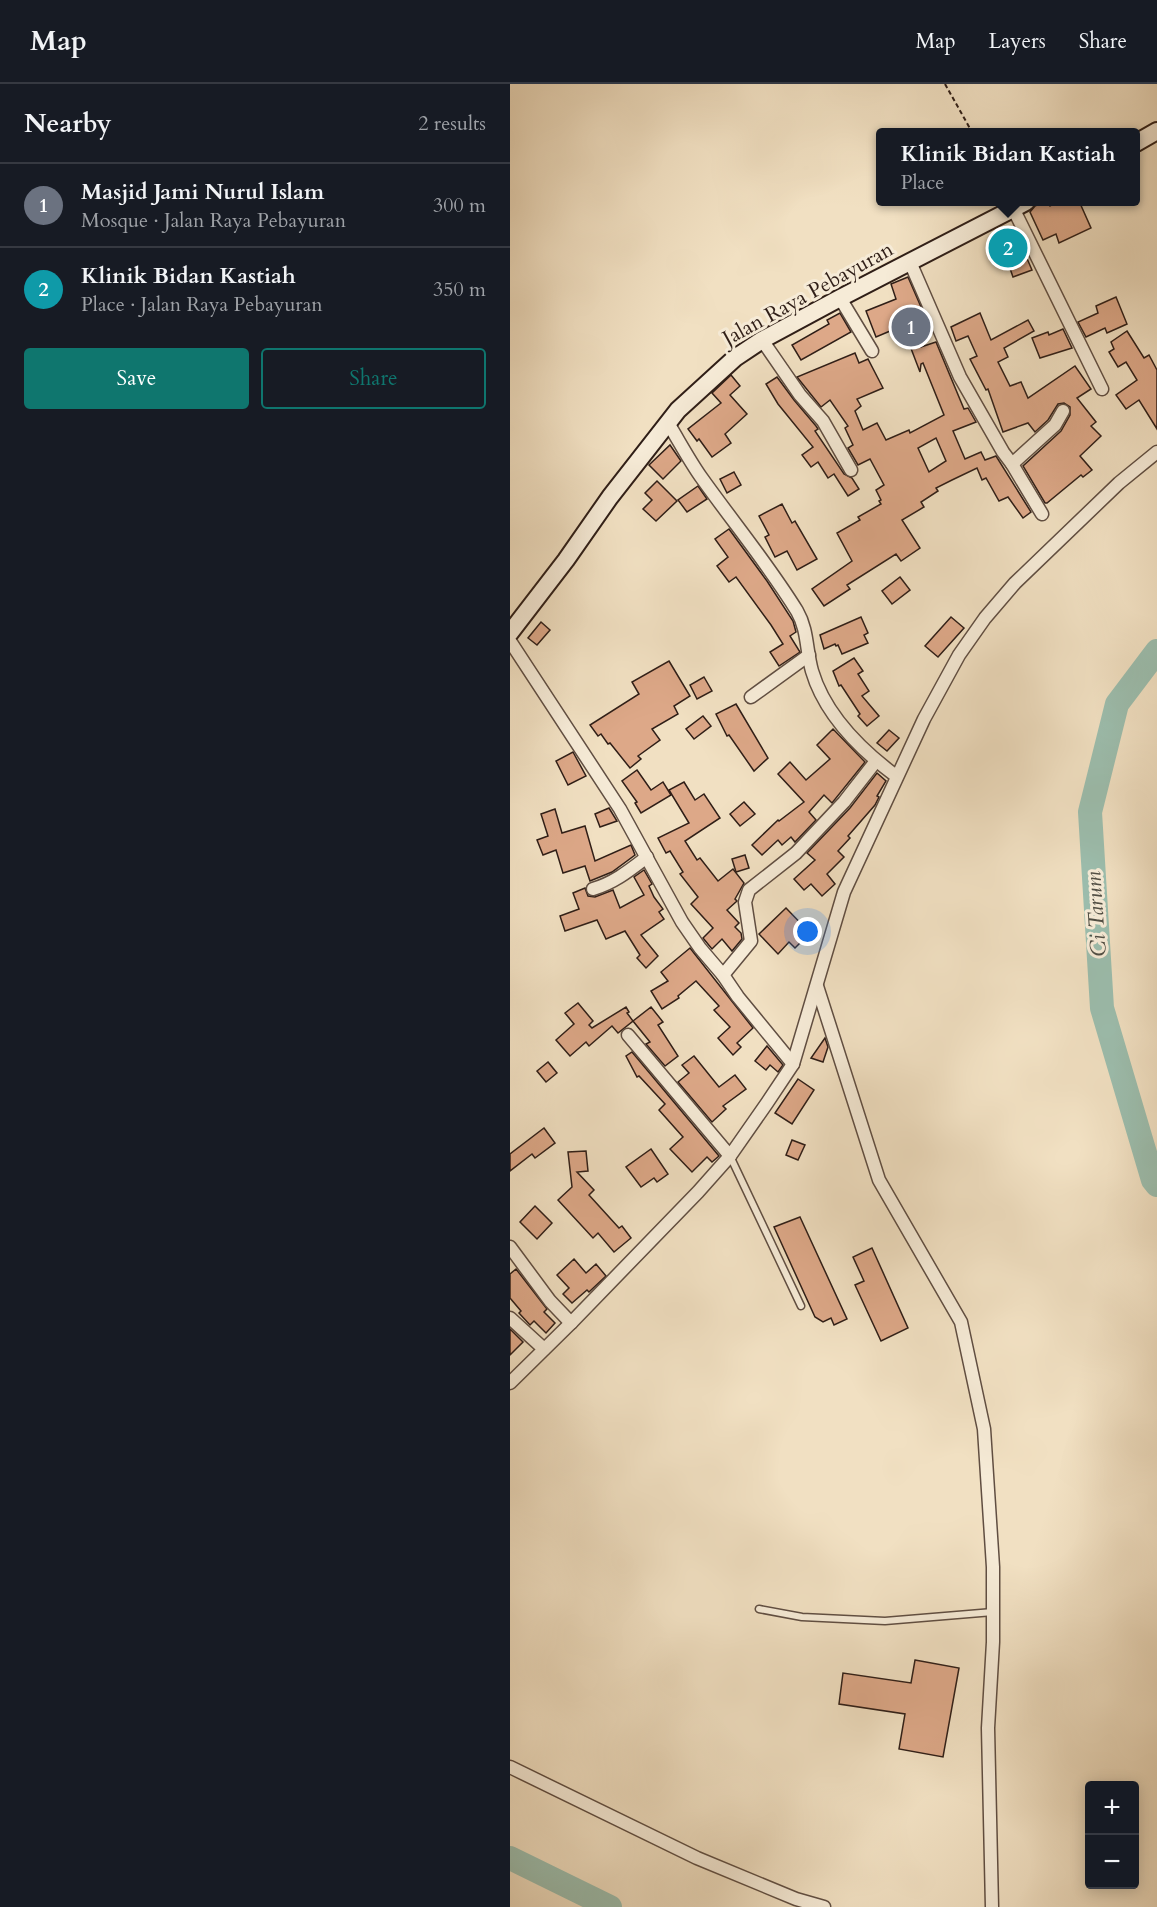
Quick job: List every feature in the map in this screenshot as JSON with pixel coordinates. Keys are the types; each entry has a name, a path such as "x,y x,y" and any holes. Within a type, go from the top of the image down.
{"main road":[{"path":"1140,140 1157,131"},
{"name":"Jalan Raya Pebayuran","path":"510,633 566,560 610,497 678,410 735,358 762,340 840,298 1018,206"}],"street":[{"path":"1020,206 1101,389"},
{"path":"910,262 960,377 1042,514"},
{"path":"840,298 872,351"},
{"path":"762,340 800,395 823,421 851,470"},
{"path":"1012,464 1055,425 1063,411"},
{"path":"668,423 701,476 803,621 812,673 831,712 876,761 896,776"},
{"path":"510,1383 698,1192 730,1156 793,1064 844,892 924,718 959,655 985,618 1049,548 1119,483 1157,452"},
{"path":"510,641 614,800 682,922 738,997 793,1064"},
{"path":"752,697 809,655"},
{"path":"723,975 751,941 745,905 746,894 796,853 844,802 876,761"},
{"path":"593,889 606,886 647,857"},
{"path":"816,985 879,1180 962,1322 985,1436 993,1567 988,1728 992,1907"},
{"path":"628,1035 730,1156"},
{"path":"510,1246 550,1301 571,1323"},
{"path":"510,1318 544,1349"},
{"path":"510,1767 697,1858 796,1899 824,1907"}],"lane":[{"path":"730,1156 801,1306"},
{"path":"759,1609 802,1617 885,1621 993,1612"}],"path":[{"path":"945,84 970,128"}],"building":[{"path":"1035,206 1081,206 1091,228 1059,243 1056,234 1043,240 1030,212"},
{"path":"1015,231 1032,270 1013,277 1006,257 995,261 988,240"},
{"path":"908,277 921,307 921,347 936,342 964,409 968,408 976,422 953,431 965,459 981,452 985,460 996,456 1031,512 1023,518 1008,497 999,501 986,478 982,480 977,468 936,488 938,491 921,502 924,507 902,520 920,548 901,561 896,554 847,585 850,589 824,606 812,589 852,561 837,533 860,520 858,517 881,504 876,490 884,485 870,459 858,465 848,448 853,445 845,428 848,426 830,400 821,407 797,377 855,353 859,363 868,359 883,388 857,399 861,406 855,411 863,430 877,423 886,440 909,430 910,433 944,415 923,363 920,372 907,338 902,338 902,326 876,337 866,311 896,299 891,284","holes":["936,438 946,461 929,472 918,448"]},
{"path":"1116,297 1127,324 1107,333 1105,328 1086,337 1078,322 1098,313 1096,306"},
{"path":"840,313 851,332 801,360 792,345 829,324 827,320"},
{"path":"980,313 991,340 1028,320 1034,331 1004,348 1008,357 998,362 1010,386 1021,382 1028,398 1075,366 1091,389 1077,398 1096,422 1091,426 1101,436 1080,456 1092,470 1083,477 1081,475 1047,503 1023,466 1061,431 1070,415 1070,407 1064,403 1058,404 1048,420 1035,432 1028,423 1003,432 988,389 986,390 970,359 977,356 968,336 956,341 951,327"},
{"path":"1063,329 1072,348 1040,358 1032,338 1048,332 1049,335"},
{"path":"1127,331 1144,358 1149,355 1157,370 1157,429 1139,400 1126,409 1116,395 1137,380 1126,362 1118,367 1109,352 1114,349 1111,342"},
{"path":"731,375 740,386 730,395 747,414 725,434 731,443 712,457 699,439 697,441 688,429 721,403 712,393"},
{"path":"777,377 816,426 818,429 815,431 844,474 852,478 859,489 848,496 834,474 828,478 818,462 811,467 802,455 813,447 778,404 766,384"},
{"path":"670,445 681,461 663,479 649,465"},
{"path":"734,472 741,485 727,493 720,479"},
{"path":"657,481 677,501 656,521 643,509 652,500 645,493"},
{"path":"698,486 707,499 687,512 678,500"},
{"path":"782,504 792,523 795,521 817,559 797,570 787,551 775,557 765,537 769,535 759,516"},
{"path":"729,529 793,621 796,632 790,636 800,652 779,666 770,652 783,644 736,577 729,582 717,566 728,557 715,539"},
{"path":"900,577 910,590 892,604 882,591"},
{"path":"861,617 868,633 864,635 868,643 842,654 838,645 835,644 824,649 820,635"},
{"path":"951,617 964,628 938,657 925,646"},
{"path":"541,622 550,630 537,645 528,638"},
{"path":"854,658 863,671 858,674 869,691 862,696 879,716 867,726 858,716 860,714 841,685 839,686 833,671"},
{"path":"669,661 690,696 674,706 678,714 652,729 660,740 638,756 641,759 630,768 610,743 608,744 601,734 598,736 590,725 639,694 632,682"},
{"path":"704,677 712,691 697,699 690,685"},
{"path":"736,704 768,758 754,771 729,735 727,736 716,714"},
{"path":"703,716 711,726 694,739 686,729"},
{"path":"833,729 865,762 832,803 824,795 809,812 816,820 795,842 791,837 782,845 778,840 762,855 752,845 778,820 804,802 778,774 790,762 806,780 830,759 817,745"},
{"path":"889,730 899,738 887,751 877,743"},
{"path":"573,752 586,776 568,785 556,761"},
{"path":"637,770 651,790 663,782 671,795 641,813 635,803 637,802 622,781"},
{"path":"877,773 886,781 877,796 879,797 875,805 838,851 844,857 827,874 835,884 822,896 811,884 804,890 794,879 815,860 807,853 850,808"},
{"path":"684,782 695,800 704,794 720,818 685,841 697,860 700,858 718,881 733,869 744,883 735,899 737,901 727,910 739,923 735,927 741,933 742,939 732,951 722,939 712,949 703,938 713,928 691,904 698,897 680,874 683,872 670,851 666,853 658,838 689,823 669,790"},
{"path":"744,802 755,814 740,826 730,814"},
{"path":"609,808 617,821 600,827 595,814"},
{"path":"555,809 562,833 585,826 595,861 631,845 635,855 612,872 590,881 585,866 563,873 556,850 543,855 537,840 548,836 541,814"},
{"path":"745,855 749,868 736,872 732,859"},
{"path":"644,870 652,884 649,886 654,897 663,909 659,912 664,919 641,935 658,956 646,968 637,958 640,955 625,931 606,939 597,920 565,931 560,916 579,909 573,893 585,888 588,896 595,897 613,890 620,908 644,895 634,877"},
{"path":"786,908 810,933 795,948 789,942 778,954 759,934"},
{"path":"690,948 753,1028 737,1043 741,1047 733,1055 718,1038 730,1027 714,1010 719,1006 696,981 678,996 679,998 662,1009 651,991 668,981 661,972"},
{"path":"578,1003 593,1021 589,1025 592,1028 626,1007 633,1021 618,1033 612,1026 589,1046 586,1042 570,1056 556,1040 574,1024 565,1013"},
{"path":"651,1007 663,1022 658,1025 678,1056 665,1066 646,1044 650,1042 633,1021"},
{"path":"825,1038 828,1047 823,1062 811,1058"},
{"path":"767,1046 783,1065 778,1072 770,1065 766,1070 755,1061"},
{"path":"632,1052 719,1156 712,1162 707,1157 692,1172 670,1149 683,1137 659,1110 665,1104 639,1076 637,1077 626,1056"},
{"path":"694,1056 719,1087 735,1075 746,1089 723,1106 726,1109 712,1122 678,1082 689,1073 682,1065"},
{"path":"548,1062 557,1073 546,1082 537,1071"},
{"path":"798,1079 814,1090 792,1124 775,1113"},
{"path":"544,1128 555,1143 535,1158 532,1154 510,1171 510,1154"},
{"path":"792,1140 805,1145 798,1160 786,1155"},
{"path":"651,1149 668,1174 657,1182 654,1178 641,1187 626,1167"},
{"path":"586,1151 588,1171 577,1172 594,1190 589,1195 619,1228 622,1226 631,1238 614,1252 598,1233 593,1238 558,1200 572,1187 568,1152"},
{"path":"535,1206 552,1223 537,1239 520,1222"},
{"path":"800,1217 847,1319 834,1325 831,1318 823,1322 815,1317 774,1227"},
{"path":"872,1248 908,1328 881,1341 855,1285 864,1281 853,1257"},
{"path":"574,1259 586,1273 596,1264 606,1276 589,1292 587,1290 572,1303 563,1294 569,1288 557,1275"},
{"path":"516,1269 547,1309 544,1312 555,1323 546,1333 534,1321 530,1325 510,1298 510,1274"},
{"path":"510,1329 523,1342 510,1355"},
{"path":"915,1660 959,1668 943,1757 899,1749 905,1714 839,1704 843,1673 911,1683"}],"waterway":[{"name":"Ci Tarum","path":"1157,651 1117,704 1090,812 1102,1008 1153,1180 1157,1185"},
{"name":"Ci Tarum","path":"510,1858 610,1907"}],"place":[{"name":"Klinik Bidan Kastiah","path":"1008,248"},
{"name":"Masjid Jami Nurul Islam","path":"911,327"}]}
